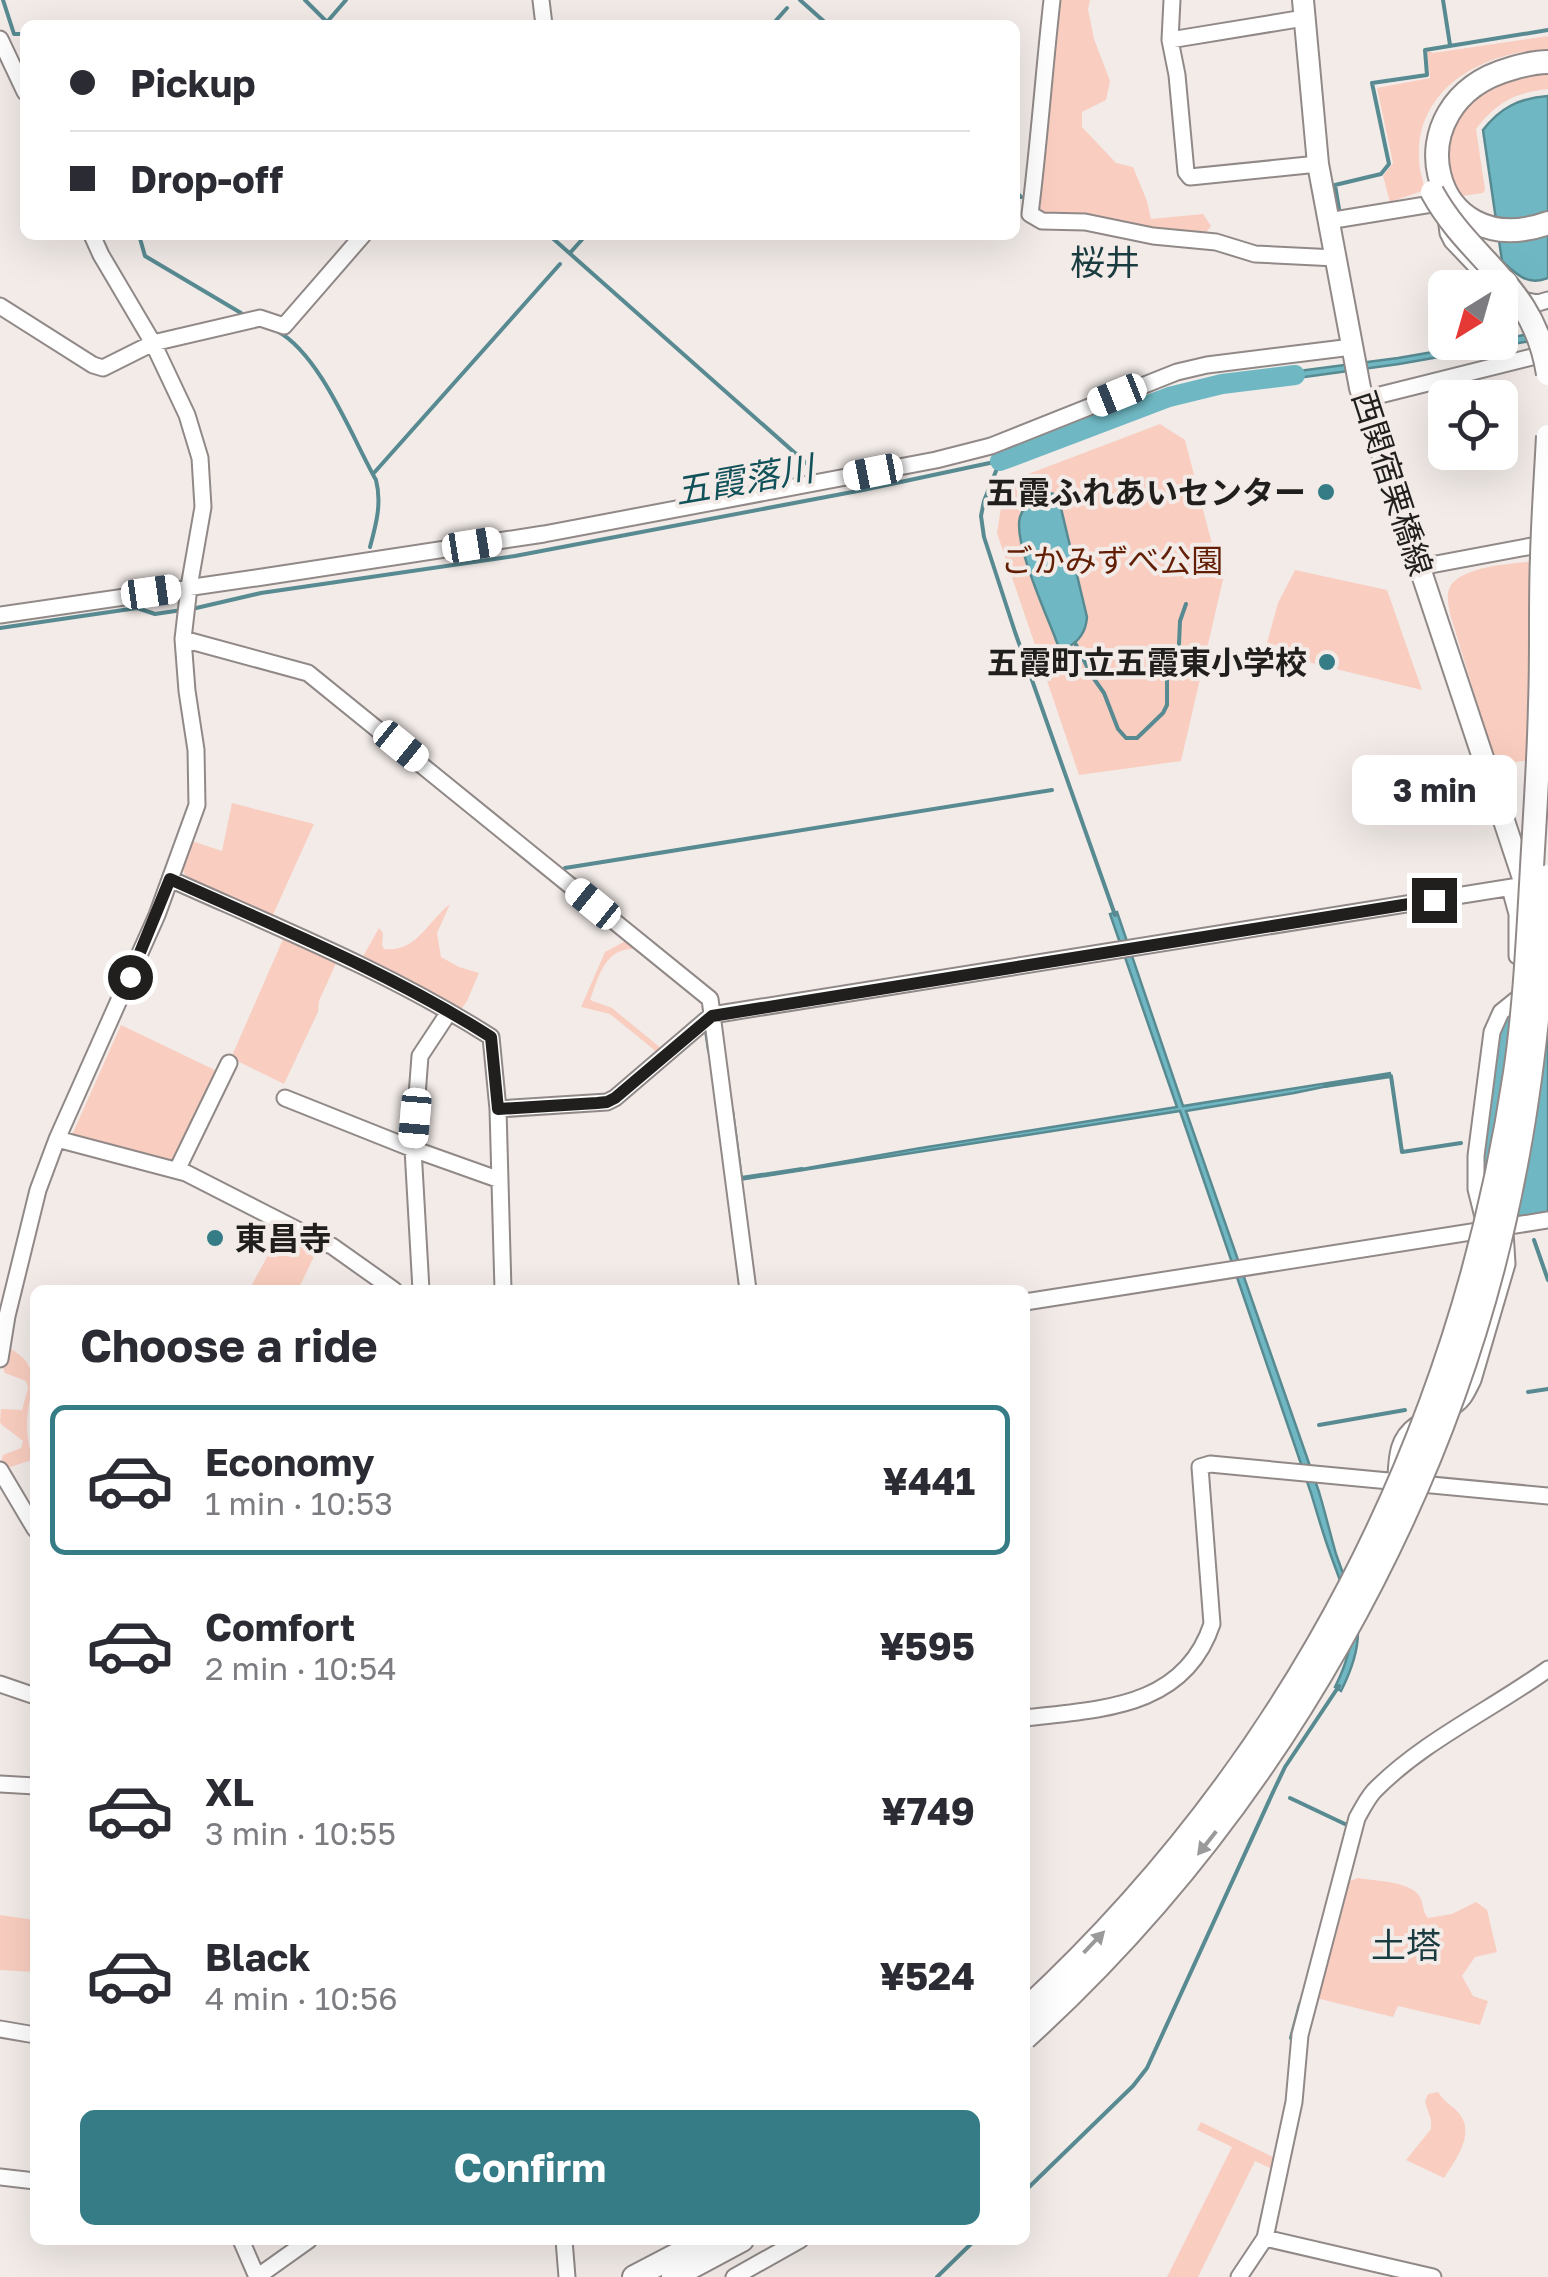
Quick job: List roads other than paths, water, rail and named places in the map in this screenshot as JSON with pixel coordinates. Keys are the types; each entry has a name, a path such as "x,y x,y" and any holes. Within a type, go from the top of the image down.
{"highway":[{"path":"1548,53 1493,63 1462,80 1441,104 1425,152 1427,176 1456,229 1515,292 1533,322 1548,374"},
{"path":"1548,62 1533,62 1494,74 1469,87 1446,118 1438,136 1436,160 1437,190 1485,227 1517,232 1548,224"},
{"path":"1540,706 1548,436"},
{"path":"1030,2005 1108,1928 1172,1856 1260,1739 1333,1620 1374,1538 1446,1362 1475,1269 1499,1168 1515,1070 1527,951 1548,603"},
{"path":"1030,2034 1074,1994 1136,1928 1232,1810 1347,1630 1437,1436 1491,1274 1515,1172 1532,1072 1544,953 1528,883"},
{"path":"634,2277 695,2245"},
{"path":"673,2277 733,2245"}],"main road":[{"name":"西関宿栗橋線","path":"1304,9 1318,164 1361,388 1548,952"}],"street":[{"path":"1052,0 1030,214 1042,221 1085,222 1153,236 1216,242 1255,254 1336,258"},
{"path":"1172,0 1170,40 1186,172 1190,177 1318,164"},
{"path":"1170,40 1304,9"},
{"path":"0,39 20,81"},
{"path":"1328,221 1444,202 1452,241 1480,270"},
{"path":"0,1359 38,1190 157,915 198,805 184,631 203,507 196,439 153,342 94,240"},
{"path":"0,306 103,368 153,342 260,318 284,326 359,240"},
{"path":"1518,299 1538,303 1548,300"},
{"path":"0,615 189,591 544,534 936,460 992,446 1177,372 1352,350"},
{"path":"1361,388 1548,353"},
{"path":"1420,567 1548,543"},
{"path":"184,631 308,673 710,999 747,1285"},
{"path":"170,879 362,965 491,1037 498,1109 503,1285"},
{"path":"498,1109 607,1102 712,1016 1528,883"},
{"path":"1528,883 1516,914 1518,968 1529,990 1548,1010"},
{"path":"1486,1230 1476,1189 1476,1156 1492,1032 1501,1012 1529,990"},
{"path":"422,1285 412,1149 420,1056 450,1012"},
{"path":"177,1170 229,1064"},
{"path":"285,1098 500,1180"},
{"path":"57,1139 177,1170 332,1246 387,1285"},
{"path":"1030,1301 1548,1220"},
{"path":"1396,1482 1398,1451 1410,1430 1422,1420 1456,1406 1473,1380 1505,1276 1505,1227"},
{"path":"1030,1717 1113,1708 1140,1700 1176,1678 1207,1638 1212,1624 1200,1467 1210,1464 1548,1496"},
{"path":"0,1470 30,1521"},
{"path":"1239,2277 1265,2238 1294,2102 1306,1989 1356,1818 1371,1794 1398,1770 1548,1670"},
{"path":"0,1684 30,1694"},
{"path":"0,1784 30,1786"},
{"path":"0,2029 30,2034"},
{"path":"0,2177 30,2180"},
{"path":"1265,2238 1387,2271 1432,2277"},
{"path":"243,2245 257,2277 302,2245"},
{"path":"565,2245 568,2277"},
{"path":"734,2277 791,2245"}],"water":[{"path":"1548,96 1548,278 1534,281 1518,275 1518,270 1502,261 1483,130 1496,116 1528,99"},
{"path":"1548,330 1548,338 1518,343 1518,336"},
{"path":"1428,353 1428,359 1268,382 1268,375"},
{"path":"1050,493 1059,500 1087,617 1081,636 1066,648 1058,645 1038,596 1019,528 1025,507"},
{"path":"1117,912 1183,1106 1391,1073 1186,1111 1319,1492 1354,1607 1356,1653 1341,1691 1335,1687 1349,1649 1348,1605 1180,1111 739,1180 1177,1107 1110,914"},
{"path":"1525,998 1543,1014 1548,1026 1548,1212 1519,1217 1481,1193 1480,1174 1499,1027"}],"waterway":[{"path":"3,0 14,34 20,34"},
{"path":"305,0 325,20"},
{"path":"329,20 346,0"},
{"path":"800,0 822,20"},
{"path":"1443,0 1450,45"},
{"path":"776,20 787,8"},
{"path":"1339,209 1335,185 1381,174 1389,164 1372,83 1427,75 1425,50 1548,30"},
{"path":"140,240 145,256 241,313"},
{"path":"555,240 814,473"},
{"path":"570,253 582,240"},
{"path":"373,474 560,264"},
{"path":"277,331 293,342 321,377 376,480 378,506 370,547"},
{"name":"五霞落川","path":"1000,461 1169,397 1222,384 1295,375"},
{"name":"五霞落川","path":"192,609 261,593 515,556 999,461"},
{"path":"1000,461 984,501 984,537 1115,915"},
{"path":"1075,643 1104,693 1118,729 1126,738 1137,738 1167,705 1167,669 1179,644 1186,604"},
{"name":"五霞落川","path":"0,628 137,608 155,614 182,610"},
{"path":"565,868 1052,790"},
{"path":"706,1031 709,1051"},
{"path":"1325,1086 1391,1076 1402,1152 1461,1143"},
{"path":"732,1110 741,1178 802,1169"},
{"path":"1534,1240 1548,1280"},
{"path":"1528,1392 1548,1389"},
{"path":"1319,1425 1405,1410"},
{"path":"1030,2186 1147,2068 1285,1767 1339,1686"},
{"path":"1290,1798 1347,1825 1347,1831"},
{"path":"1291,2038 1300,2004"},
{"path":"937,2277 970,2245"}],"place":[{"name":"五霞ふれあいセンター","path":"1326,492"},
{"name":"五霞町立五霞東小学校","path":"1327,662"},
{"name":"東昌寺","path":"215,1238"}],"district":[{"name":"桜井","path":"1105,262"},
{"name":"土塔","path":"1406,1945"}],"park label":[{"name":"ごかみずべ公園","path":"1112,560"}]}
